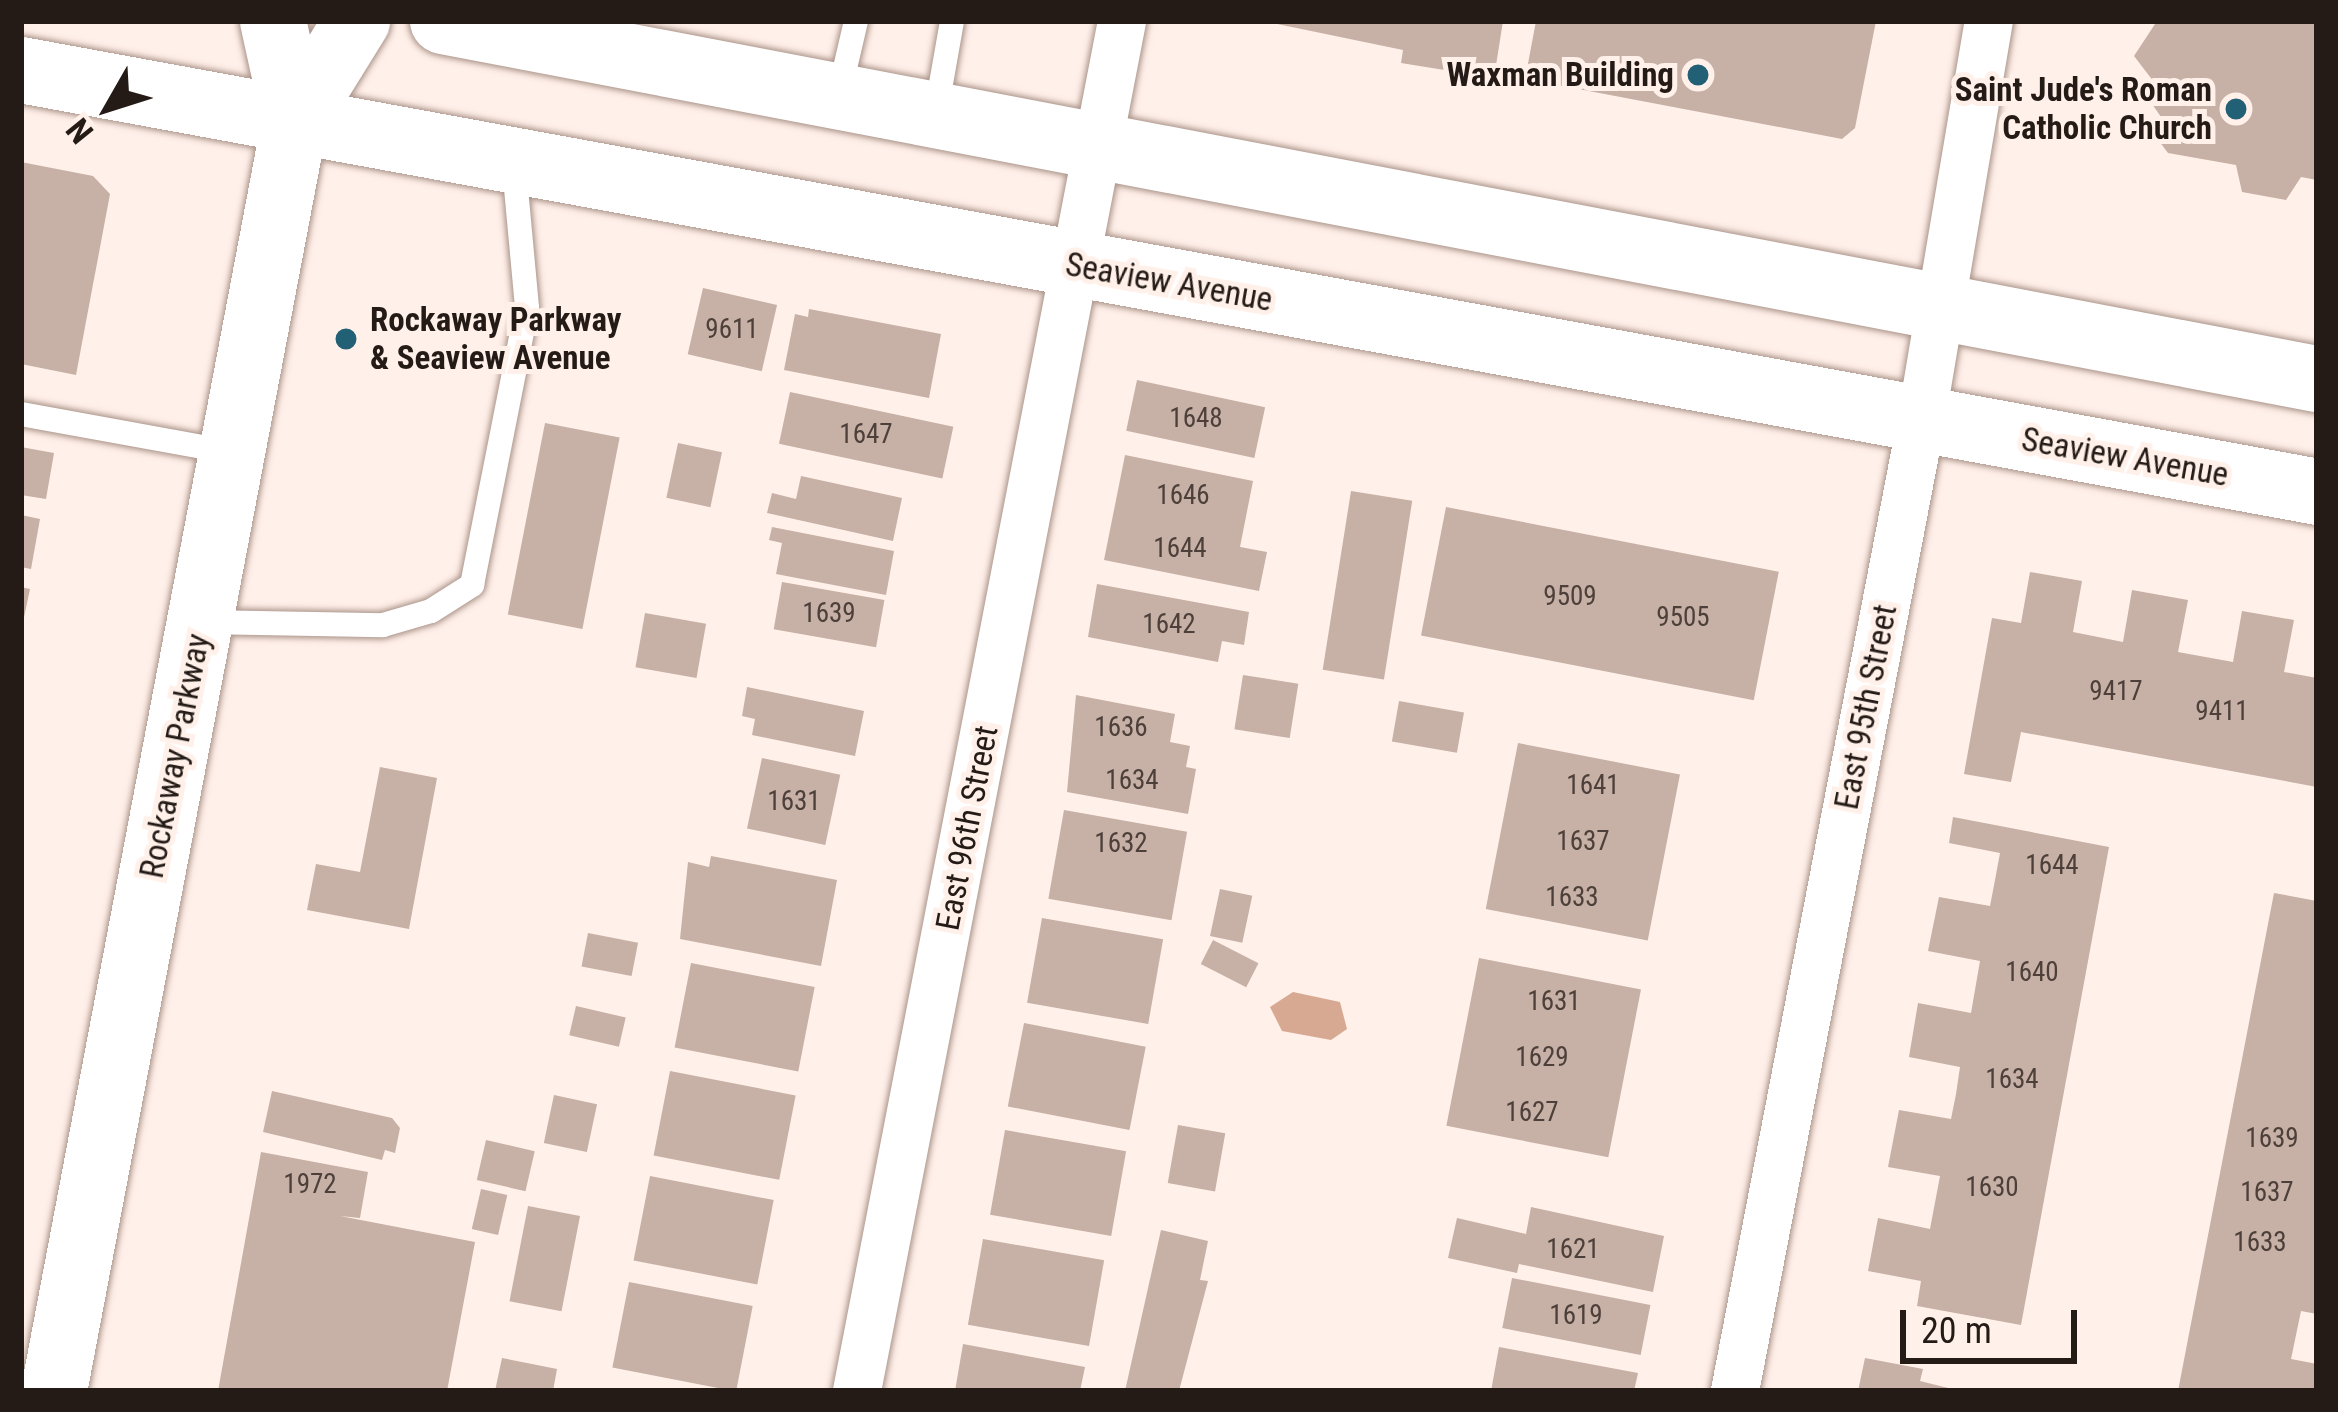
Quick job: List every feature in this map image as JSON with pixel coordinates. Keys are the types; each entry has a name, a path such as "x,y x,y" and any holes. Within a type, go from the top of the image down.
{"street":[{"name":"Rockaway Parkway","path":"273,21 295,121"},
{"name":"Rockaway Parkway","path":"54,1391 295,121 357,21"},
{"path":"443,21 2317,379"},
{"name":"East 96th Street","path":"857,1391 1122,21"},
{"name":"East 95th Street","path":"1735,1391 1921,422 1989,21"},
{"name":"Seaview Avenue","path":"21,70 2317,492"}],"lane":[{"path":"838,97 856,21"},
{"path":"935,114 952,21"},
{"path":"200,622 382,625 431,610 472,585 526,307 513,161"},
{"path":"21,414 232,452"}],"shaded area":[{"path":"1293,992 1340,1002 1347,1029 1331,1040 1282,1031 1270,1007"}],"building":[{"path":"1263,21 1503,21 1494,78 1401,63 1403,50"},
{"name":"Waxman Building","path":"1536,21 1876,21 1855,128 1842,139 1536,81 1527,69"},
{"name":"Saint Jude's Roman Catholic Church","path":"2157,21 2317,21 2317,180 2301,177 2286,200 2242,192 2236,165 2168,153 2153,133 2166,124 2145,94 2157,86 2134,56"},
{"path":"21,162 93,176 110,194 76,375 21,364"},
{"path":"703,288 777,305 762,371 688,354"},
{"path":"809,309 941,334 929,398 784,370 795,314 808,317"},
{"path":"1137,380 1265,407 1254,458 1126,431"},
{"path":"790,392 953,427 942,479 779,444"},
{"path":"545,423 620,438 582,629 508,614"},
{"path":"678,443 722,452 710,507 666,498"},
{"path":"21,447 54,453 46,499 21,495"},
{"path":"1125,455 1253,481 1240,547 1267,552 1259,591 1104,560"},
{"path":"801,476 902,498 893,541 767,513 772,493 796,499"},
{"path":"1351,491 1412,501 1384,679 1323,670"},
{"path":"1446,507 1779,572 1754,700 1421,636"},
{"path":"21,515 40,519 31,569 21,567"},
{"path":"772,527 894,551 886,595 776,574 782,543 769,540"},
{"path":"2030,572 2082,581 2073,632 2123,642 2132,590 2188,600 2178,652 2233,662 2242,611 2294,620 2284,672 2317,678 2317,787 2021,732 2011,782 1964,774 1992,618 2021,623"},
{"path":"782,582 884,600 876,647 774,629"},
{"path":"1097,584 1249,612 1244,645 1222,641 1218,662 1088,637"},
{"path":"21,587 30,589 23,622 21,621"},
{"path":"645,613 706,624 697,678 635,667"},
{"path":"1243,675 1298,684 1290,738 1234,729"},
{"path":"747,687 864,711 855,756 752,735 755,719 742,716"},
{"path":"1076,695 1175,714 1170,742 1190,746 1186,767 1196,769 1188,814 1067,792"},
{"path":"1399,701 1464,712 1457,753 1392,741"},
{"path":"1518,743 1680,774 1648,940 1486,909"},
{"path":"762,758 840,775 825,845 747,828"},
{"path":"380,767 437,778 409,929 307,910 316,864 360,872"},
{"path":"1064,810 1187,832 1171,920 1048,899"},
{"path":"1953,817 2109,847 2021,1325 1917,1306 1921,1281 1868,1271 1878,1218 1930,1229 1940,1176 1888,1167 1899,1110 1951,1119 1956,1094 1960,1067 1909,1057 1918,1003 1971,1013 1980,961 1928,951 1939,897 1990,906 2000,853 1949,843"},
{"path":"711,856 837,880 821,966 680,939 688,862 709,867"},
{"path":"1220,889 1252,896 1242,943 1210,936"},
{"path":"2274,893 2317,901 2317,1314 2301,1311 2291,1359 2317,1364 2317,1391 2178,1391"},
{"path":"1042,918 1163,939 1148,1024 1027,1003"},
{"path":"588,933 638,943 632,976 582,966"},
{"path":"1213,940 1258,963 1246,987 1201,964"},
{"path":"1479,958 1641,989 1608,1157 1446,1126"},
{"path":"691,963 815,987 798,1071 675,1047"},
{"path":"576,1006 626,1017 619,1047 569,1035"},
{"path":"1024,1023 1146,1047 1130,1130 1008,1106"},
{"path":"670,1071 796,1095 779,1180 654,1155"},
{"path":"272,1091 392,1118 400,1128 395,1153 385,1150 382,1160 263,1132"},
{"path":"554,1095 597,1104 587,1152 544,1143"},
{"path":"1178,1125 1225,1133 1215,1191 1168,1183"},
{"path":"1005,1130 1126,1151 1111,1236 990,1215"},
{"path":"486,1140 535,1151 525,1191 477,1180"},
{"path":"261,1152 368,1172 360,1218 340,1216 475,1242 447,1391 218,1391"},
{"path":"650,1176 774,1200 757,1284 634,1260"},
{"path":"481,1189 507,1195 498,1235 472,1229"},
{"path":"528,1206 580,1216 562,1311 509,1301"},
{"path":"1531,1207 1664,1236 1653,1292 1519,1264 1517,1273 1448,1258 1457,1218 1526,1234"},
{"path":"1161,1230 1208,1241 1200,1280 1208,1281 1179,1391 1125,1391"},
{"path":"983,1239 1104,1260 1089,1346 968,1325"},
{"path":"1512,1278 1650,1305 1641,1355 1502,1328"},
{"path":"629,1282 753,1306 736,1391 612,1367"},
{"path":"963,1344 1085,1367 1080,1391 955,1391"},
{"path":"1499,1347 1638,1373 1634,1391 1491,1391"},
{"path":"502,1358 557,1369 553,1391 495,1391"},
{"path":"1865,1358 1923,1369 1920,1381 1960,1391 1858,1391"}],"place":[{"name":"Waxman Building","path":"1698,75"},
{"name":"Saint Jude's Roman Catholic Church","path":"2236,109"},
{"name":"Rockaway Parkway & Seaview Avenue","path":"346,339"}]}
